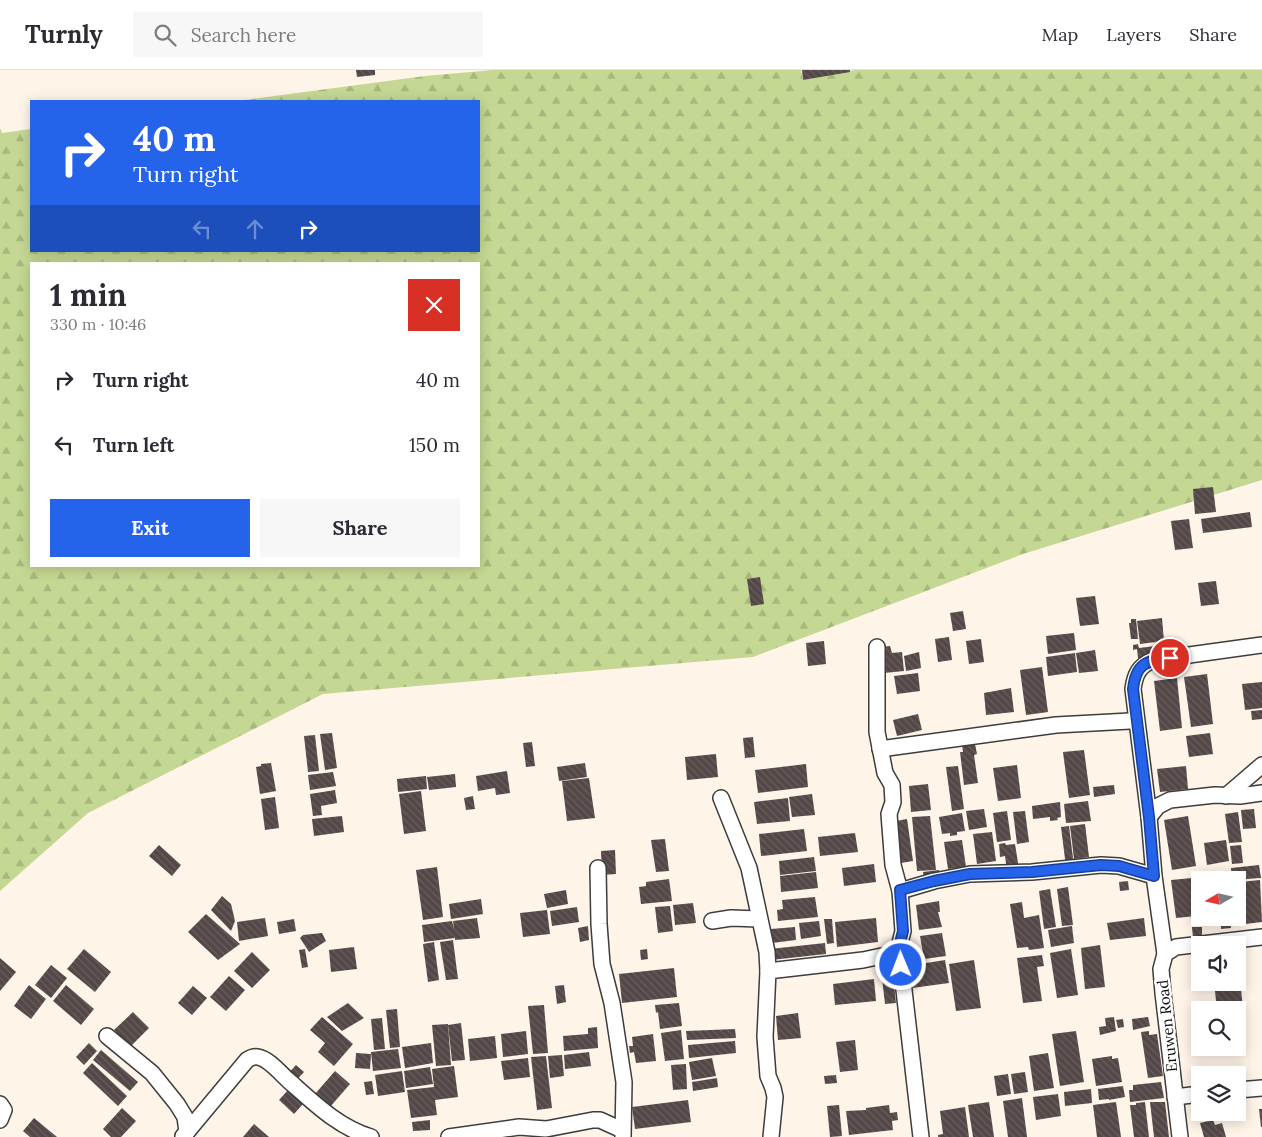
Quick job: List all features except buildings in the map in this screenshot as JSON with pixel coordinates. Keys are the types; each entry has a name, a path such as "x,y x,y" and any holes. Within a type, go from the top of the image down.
{"street":[{"path":"878,647 877,732 885,773 892,785 893,802 889,814 893,865 900,890 903,931 899,947 921,1137"},
{"name":"Eruwen Road","path":"1180,1137 1161,969 1165,954 1154,876 1149,817 1133,689 1134,680 1138,670 1144,664 1153,660 1260,647"},
{"path":"880,749 1056,725 1130,721"},
{"path":"1226,796 1262,765"},
{"path":"1149,817 1158,806 1170,800 1215,795 1262,793"},
{"path":"721,798 750,868 766,952 768,971 765,1037 768,1076 774,1088 775,1098 771,1137"},
{"path":"900,890 970,874 1032,872 1101,865 1119,866 1154,876"},
{"path":"449,1137 519,1127 546,1129 593,1120 600,1120 623,1133 624,1082 612,1003 602,964 598,868"},
{"path":"712,921 732,918 759,919"},
{"path":"1165,954 1176,947 1262,937"},
{"path":"768,971 863,960 891,954 899,947"},
{"path":"107,1036 152,1073 177,1104 185,1117 184,1134"},
{"path":"184,1134 252,1056 259,1057 270,1064 322,1110 354,1132 371,1137"},
{"path":"1246,1089 1262,1088"},
{"path":"1175,1097 1191,1095"},
{"path":"0,1104 4,1110 0,1120"}],"green space":[{"path":"493,70 801,70 803,80 855,70 1262,70 1262,480 1023,554 753,657 323,694 88,813 0,891 0,128 2,133 30,129 30,252 480,252 480,100 245,100 425,76"}],"route":[{"path":"901,965 899,947 903,931 900,890 970,874 1032,872 1101,865 1119,866 1154,876 1149,817 1133,689 1138,670 1144,664 1153,660 1170,658"}]}
